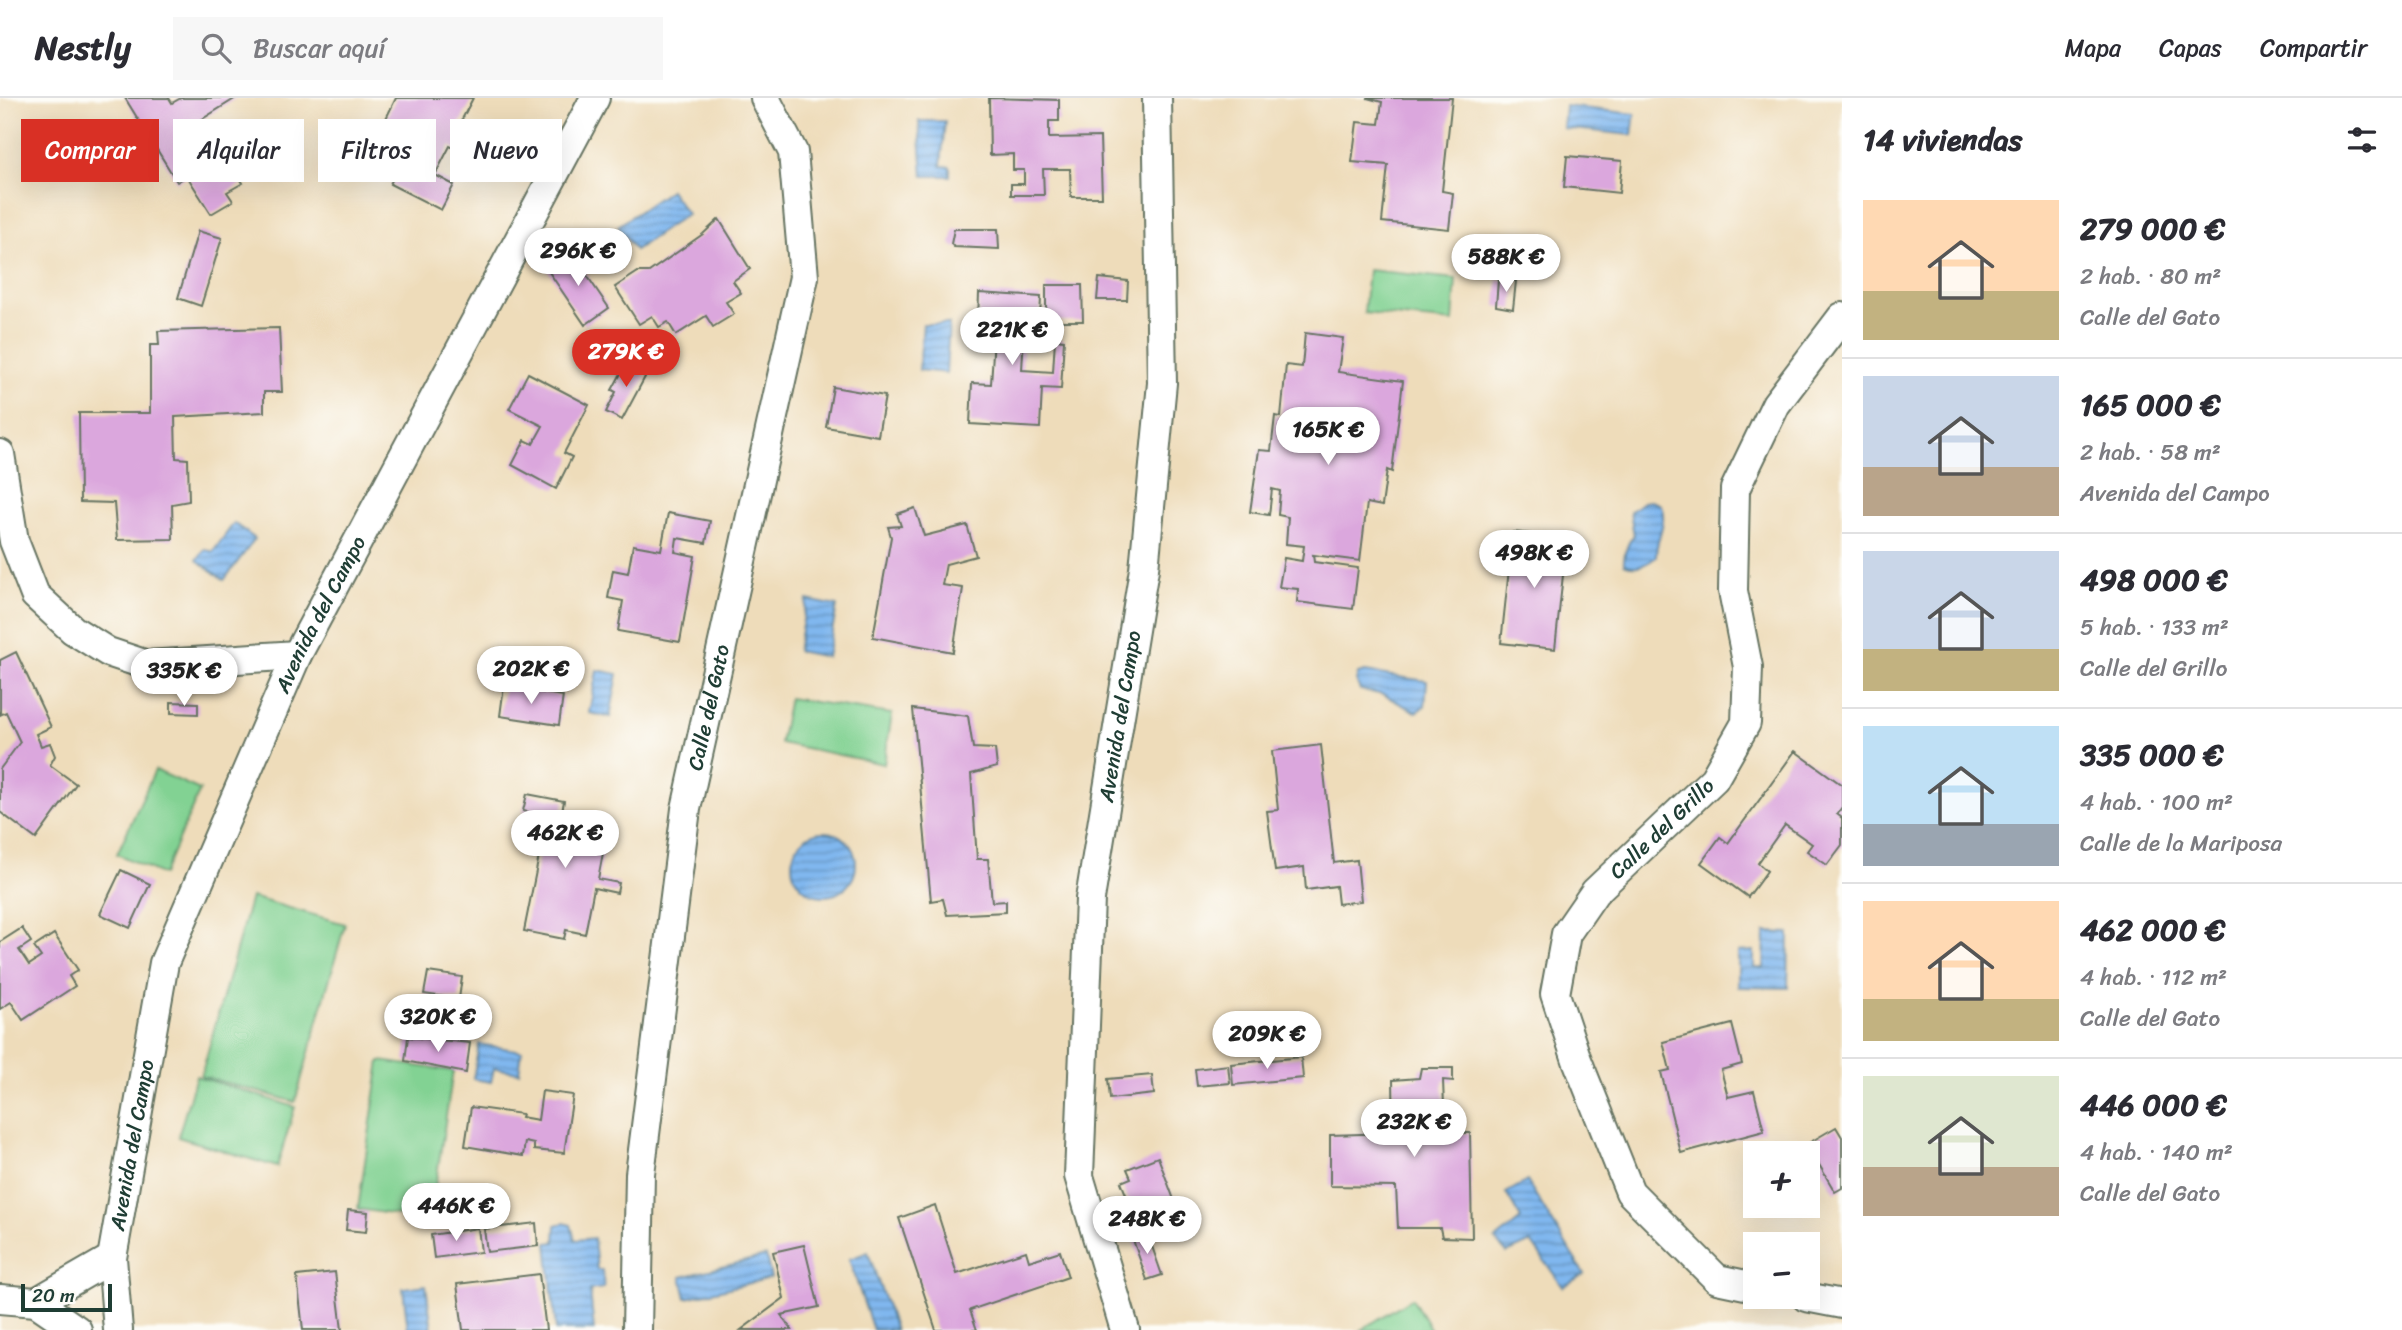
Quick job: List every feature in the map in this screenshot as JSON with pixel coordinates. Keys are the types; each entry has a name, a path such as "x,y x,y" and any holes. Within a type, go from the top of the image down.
{"street":[{"name":"Avenida del Campo","path":"118,1330 112,1258 164,963 297,655 595,98"},
{"name":"Calle del Gato","path":"638,1330 640,1174 686,809 804,277 793,152 765,98"},
{"name":"Avenida del Campo","path":"1125,1330 1079,1176 1090,899 1144,569 1162,383 1157,98"},
{"name":"Calle del Grillo","path":"1743,1284 1717,1279 1630,1192 1577,1059 1555,994 1566,934 1595,892 1714,779 1745,723 1748,667 1733,591 1735,489 1776,404 1842,317"},
{"path":"0,454 14,541 34,595 73,630 108,652 147,664 297,655"},
{"path":"36,1302 112,1258"},
{"path":"0,1299 36,1302 77,1330"},
{"path":"1820,1300 1842,1304"}],"green space":[{"path":"1368,270 1456,279 1453,322 1364,313"},
{"path":"789,698 892,714 884,764 780,743"},
{"path":"155,770 200,790 163,875 117,854"},
{"path":"251,897 345,924 295,1102 201,1076"},
{"path":"380,1061 453,1071 430,1220 358,1209"},
{"path":"196,1076 295,1107 277,1167 178,1137"},
{"path":"1412,1298 1431,1330 1361,1330"}],"water":[{"path":"1565,106 1635,114 1632,135 1563,128"},
{"path":"919,121 945,121 941,166 950,167 950,176 923,176"},
{"path":"670,190 687,214 635,250 618,226"},
{"path":"923,324 949,324 946,373 919,370"},
{"path":"1651,501 1661,505 1663,512 1656,556 1641,565 1624,564 1626,549 1634,535 1630,512 1643,502"},
{"path":"234,523 255,539 224,580 197,560 205,549 213,552"},
{"path":"807,600 837,606 827,657 797,651"},
{"path":"597,670 618,674 610,717 589,713"},
{"path":"1365,672 1427,681 1425,706 1416,712 1384,695 1360,690 1356,681 1358,674"},
{"path":"824,832 847,841 856,864 847,887 824,896 801,887 792,864 801,841"},
{"path":"1765,932 1789,933 1788,988 1738,987 1738,952 1754,951 1754,968 1764,968"},
{"path":"479,1044 522,1051 519,1072 494,1068 491,1082 473,1079"},
{"path":"1527,1181 1584,1274 1563,1287 1531,1242 1507,1253 1495,1240 1521,1219 1506,1193"},
{"path":"556,1225 571,1225 575,1240 594,1238 597,1270 602,1270 604,1288 590,1290 594,1330 556,1330 547,1243 555,1242"},
{"path":"868,1252 895,1330 873,1330 849,1259"},
{"path":"766,1256 771,1278 686,1298 681,1277"},
{"path":"426,1285 432,1330 408,1330 403,1288"}],"building":[{"path":"125,98 169,98 172,103 181,98 236,98 202,119 173,119 173,176 159,153 159,119 138,119"},
{"path":"396,98 473,98 462,119 450,119 450,146 436,173 436,119 386,119"},
{"path":"989,98 1059,100 1059,121 1049,121 1049,138 1100,137 1102,197 1071,197 1070,169 1043,169 1044,195 1011,195 1011,184 1024,184 1024,170 1013,170 1013,154 990,155"},
{"path":"1367,98 1452,98 1442,191 1453,193 1449,229 1382,222 1388,165 1352,162 1357,122 1379,124 1382,102"},
{"path":"1567,156 1622,161 1619,193 1564,187"},
{"path":"436,176 454,185 441,210 390,184 436,182"},
{"path":"191,182 242,182 227,192 233,201 211,214"},
{"path":"719,219 750,269 733,281 741,293 726,302 734,314 713,327 706,316 676,335 668,322 659,327 652,316 639,324 615,287 638,272 649,272 703,234"},
{"path":"954,229 998,229 999,249 954,247 951,244"},
{"path":"198,231 222,238 201,306 178,298"},
{"path":"571,252 609,308 585,325 547,269"},
{"path":"1099,278 1128,281 1127,300 1097,300"},
{"path":"1498,280 1516,281 1513,309 1496,306"},
{"path":"1046,285 1082,285 1083,321 1046,321"},
{"path":"979,293 1041,297 1040,318 1025,317 1022,370 1053,372 1055,339 1064,340 1061,389 1042,388 1040,428 970,424 972,383 991,384 995,321 978,320"},
{"path":"279,328 282,392 264,392 264,412 175,417 176,458 188,459 189,501 172,504 173,539 117,540 114,503 80,502 79,413 150,413 150,345 159,345 158,331"},
{"path":"1305,333 1343,338 1338,372 1403,381 1392,472 1387,470 1382,506 1367,503 1360,561 1313,555 1314,562 1358,568 1353,609 1297,602 1298,589 1279,587 1284,558 1302,561 1304,546 1286,544 1288,517 1278,515 1280,491 1272,489 1269,515 1250,512 1259,450 1271,451 1275,416 1281,417 1286,365 1302,367"},
{"path":"631,355 645,377 622,420 606,412 616,392 612,390"},
{"path":"528,373 589,405 564,453 572,457 556,489 512,465 525,440 533,444 543,426 509,409"},
{"path":"833,387 885,396 878,436 826,427"},
{"path":"915,508 924,536 967,525 976,556 946,564 942,585 963,588 953,652 873,637 891,537 888,527 901,526 897,514"},
{"path":"668,513 710,521 706,543 677,538 675,552 695,556 680,642 618,631 623,601 608,598 613,570 628,573 633,545 661,550"},
{"path":"1513,532 1567,538 1555,649 1501,643"},
{"path":"16,652 51,727 36,734 41,746 50,743 55,756 50,765 76,784 36,839 0,812 0,769 20,742 6,712 0,715 0,660"},
{"path":"504,686 563,696 559,725 500,716"},
{"path":"171,702 198,703 198,714 171,713"},
{"path":"913,709 968,716 973,748 995,749 997,767 971,774 977,859 988,859 992,902 1006,901 1006,912 947,915 943,899 931,901"},
{"path":"1321,745 1334,863 1357,860 1361,901 1338,904 1336,886 1306,890 1304,867 1275,871 1267,811 1278,810 1272,751"},
{"path":"1795,751 1842,785 1842,807 1837,814 1842,818 1842,845 1827,865 1807,851 1812,844 1785,825 1758,863 1767,871 1748,897 1701,863 1720,837 1728,843"},
{"path":"527,794 564,801 562,812 609,822 598,879 619,883 617,893 594,888 585,934 566,930 564,939 524,931 547,816 523,811"},
{"path":"121,870 150,884 130,928 100,914"},
{"path":"22,928 31,942 19,950 29,965 41,957 34,947 54,934 78,970 69,976 75,986 23,1020 11,1002 0,1009 0,942"},
{"path":"428,972 462,977 459,999 424,994"},
{"path":"1732,1024 1742,1064 1721,1070 1728,1097 1754,1091 1764,1131 1681,1153 1661,1072 1670,1070 1663,1042"},
{"path":"408,1037 470,1043 466,1073 405,1061"},
{"path":"1301,1057 1303,1078 1233,1085 1231,1064"},
{"path":"1228,1065 1230,1083 1197,1086 1195,1069"},
{"path":"1421,1068 1453,1068 1453,1081 1443,1080 1445,1133 1470,1133 1472,1238 1442,1237 1440,1228 1398,1228 1396,1187 1330,1186 1330,1135 1394,1133 1393,1080 1419,1078"},
{"path":"1152,1075 1154,1094 1110,1099 1108,1079"},
{"path":"542,1091 573,1095 564,1153 534,1150 534,1144 525,1142 523,1156 465,1146 471,1107 522,1114 521,1117 538,1120"},
{"path":"1836,1127 1842,1137 1842,1188 1835,1192 1820,1166 1820,1141 1812,1141"},
{"path":"1158,1157 1176,1205 1164,1209 1168,1218 1140,1229 1121,1182 1131,1178 1127,1169"},
{"path":"935,1205 957,1274 1026,1251 1029,1261 1060,1251 1068,1277 970,1310 977,1330 936,1330 899,1218"},
{"path":"348,1210 368,1212 366,1232 346,1230"},
{"path":"536,1223 538,1246 487,1252 484,1229"},
{"path":"478,1228 481,1252 434,1258 431,1235"},
{"path":"1147,1232 1162,1275 1147,1280 1132,1237"},
{"path":"804,1245 819,1307 781,1315 792,1330 741,1330 784,1298 773,1252"},
{"path":"335,1272 342,1330 303,1330 297,1276"},
{"path":"539,1274 546,1330 463,1330 457,1284"}]}
